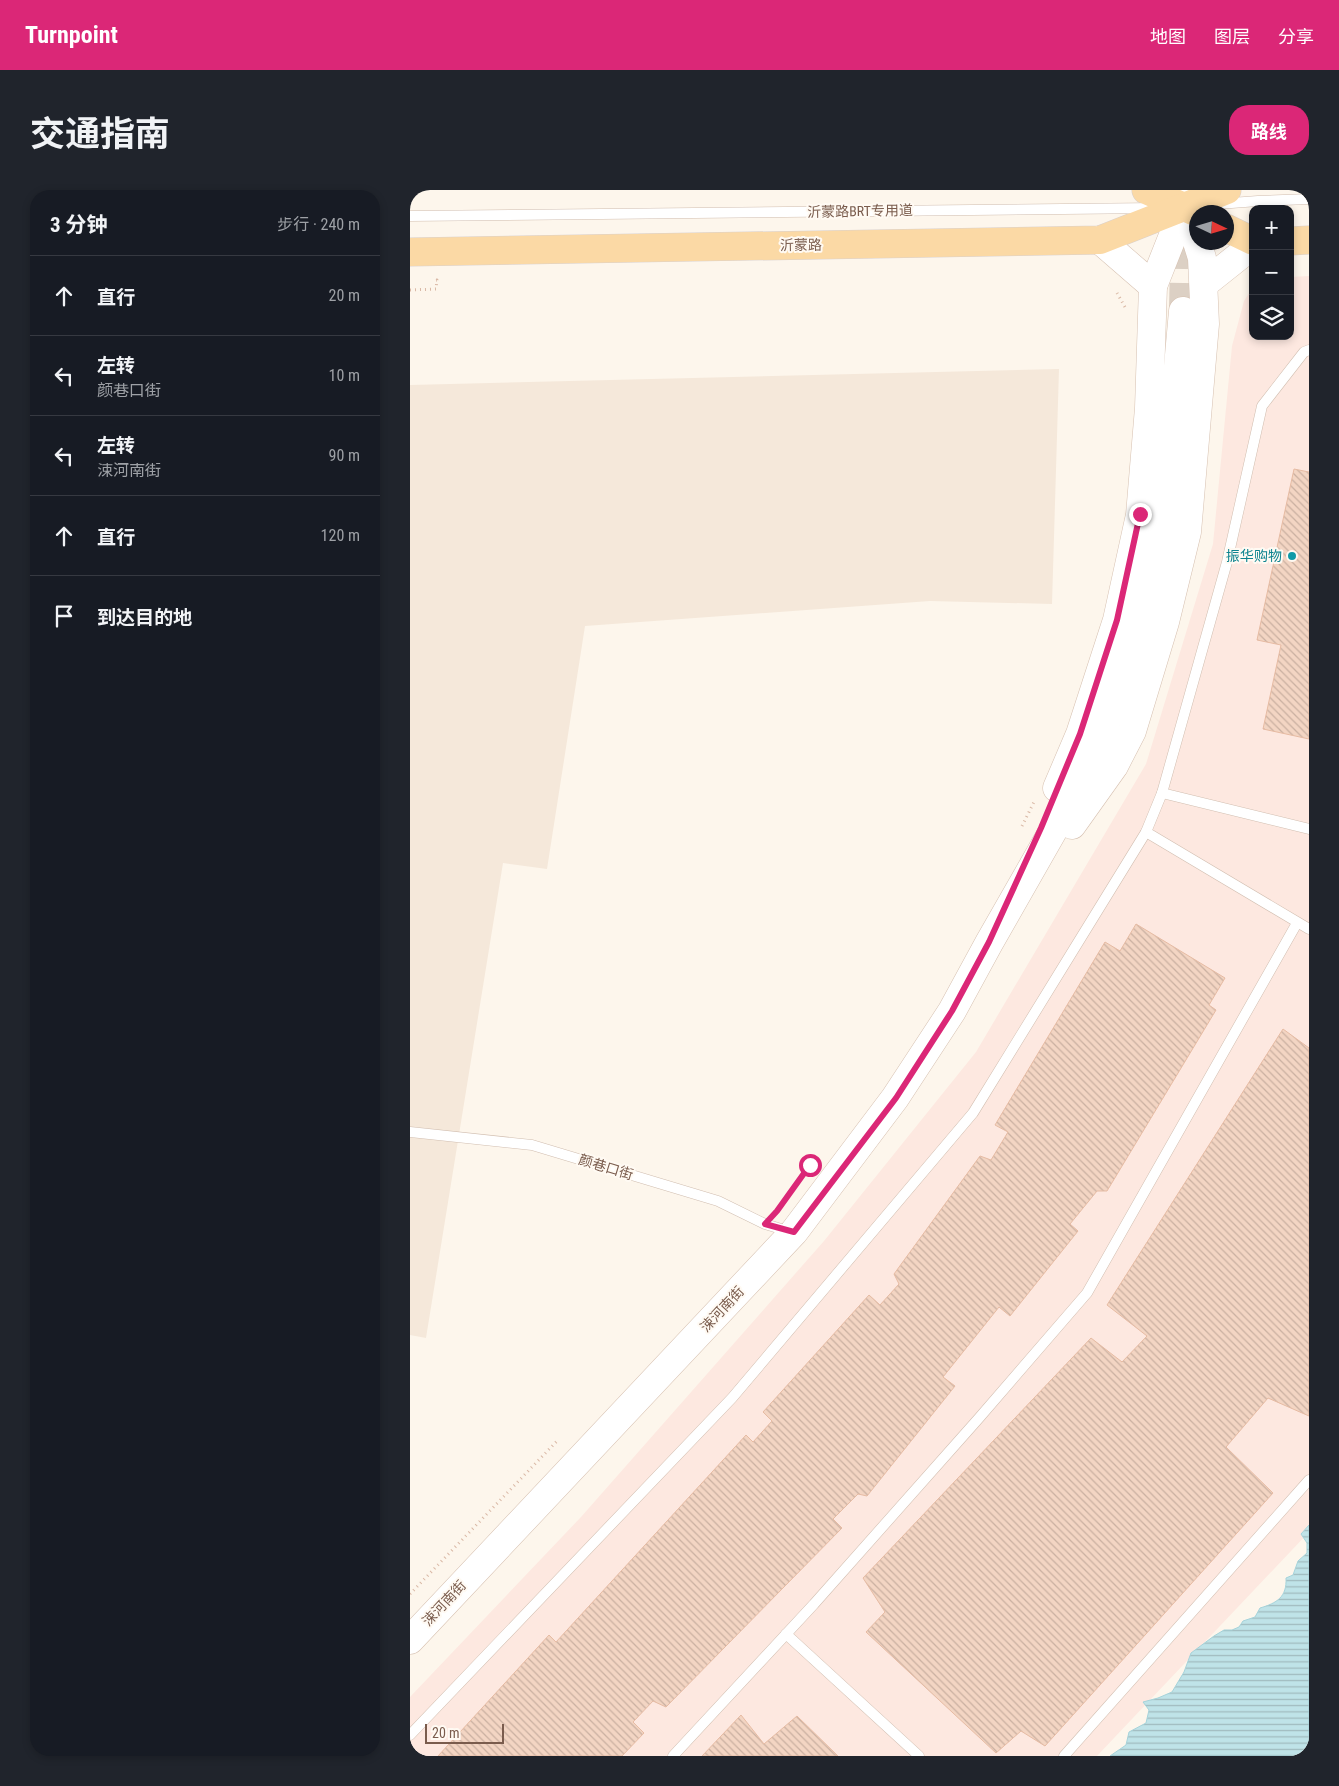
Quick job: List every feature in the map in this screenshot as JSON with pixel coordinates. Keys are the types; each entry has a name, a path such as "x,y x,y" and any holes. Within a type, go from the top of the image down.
{"main road":[{"path":"989,942 1041,828 1080,734 1117,620 1140,514 1150,408 1153,286 1187,200 1146,190"},
{"name":"沂蒙路","path":"410,252 1100,240 1187,200 1226,190"},
{"path":"1234,232 1249,238"},
{"path":"1100,240 1153,286"},
{"path":"1294,241 1309,240"},
{"path":"1204,284 1249,248"},
{"path":"989,942 1114,766 1132,730 1165,622 1187,532 1205,324 1202,258 1199,250"},
{"path":"989,942 1062,815 1099,742 1144,616 1166,499 1183,311"},
{"name":"涑河南街","path":"410,1640 794,1232 896,1098 952,1011 989,942"}],"lane":[{"name":"沂蒙路BRT专用道","path":"410,216 1309,199"},
{"path":"410,1735 732,1398 974,1114 1146,832 1162,793 1227,562 1262,406 1304,352 1309,350"},
{"path":"1162,793 1309,828"},
{"path":"1146,832 1309,929"},
{"path":"672,1756 786,1634 1087,1294 1298,923"},
{"name":"颜巷口街","path":"410,1132 532,1145 718,1201 765,1224 794,1232"},
{"path":"1064,1756 1309,1480"},
{"path":"786,1634 919,1756"}],"path":[{"path":"410,290 436,289 437,280 428,280"},
{"path":"1117,293 1126,309"},
{"path":"1018,834 1035,800"},
{"path":"410,1594 560,1438"}],"shaded area":[{"path":"1309,276 1309,1532 1097,1756 410,1756 410,1697 581,1517 824,1241 976,1052 1146,764 1213,544 1232,346 1244,301 1249,293 1249,340 1294,340 1294,277"},
{"path":"1059,369 1052,604 930,601 585,626 547,869 503,863 426,1338 410,1335 410,385"}],"water":[{"path":"1309,1525 1309,1756 1110,1756 1126,1745 1129,1732 1146,1723 1149,1710 1143,1702 1172,1692 1184,1672 1191,1653 1224,1630 1232,1630 1239,1627 1243,1621 1255,1617 1260,1608 1271,1604 1283,1595 1286,1578 1293,1575 1298,1561 1307,1553 1307,1543 1301,1534"}],"building":[{"name":"振华购物","path":"1294,469 1309,472 1309,739 1263,729 1281,645 1257,640"},
{"path":"1136,924 1225,978 1209,1005 1216,1010 1107,1191 1097,1191 1070,1224 1078,1231 1010,1316 999,1307 943,1377 955,1386 867,1496 858,1494 833,1519 842,1528 666,1707 653,1701 633,1722 644,1733 622,1756 438,1756 549,1635 556,1642 746,1435 753,1442 772,1421 763,1412 869,1295 880,1305 899,1284 894,1274 980,1156 991,1160 1008,1132 995,1125 1105,942 1120,951"},
{"path":"1283,1029 1309,1048 1309,1416 1268,1398 1226,1447 1273,1493 1045,1746 1021,1731 996,1753 866,1632 885,1612 863,1578 1091,1338 1122,1362 1147,1336 1107,1305"},
{"path":"741,1715 764,1744 797,1716 838,1756 702,1756"}],"tunnel":[{"path":"1183,311 1185,209"}],"place":[{"name":"振华购物","path":"1292,556"}],"route":[{"path":"810,1165 777,1211 765,1224 794,1232 896,1098 952,1011 989,942 1041,828 1080,734 1117,620 1140,514"}]}
